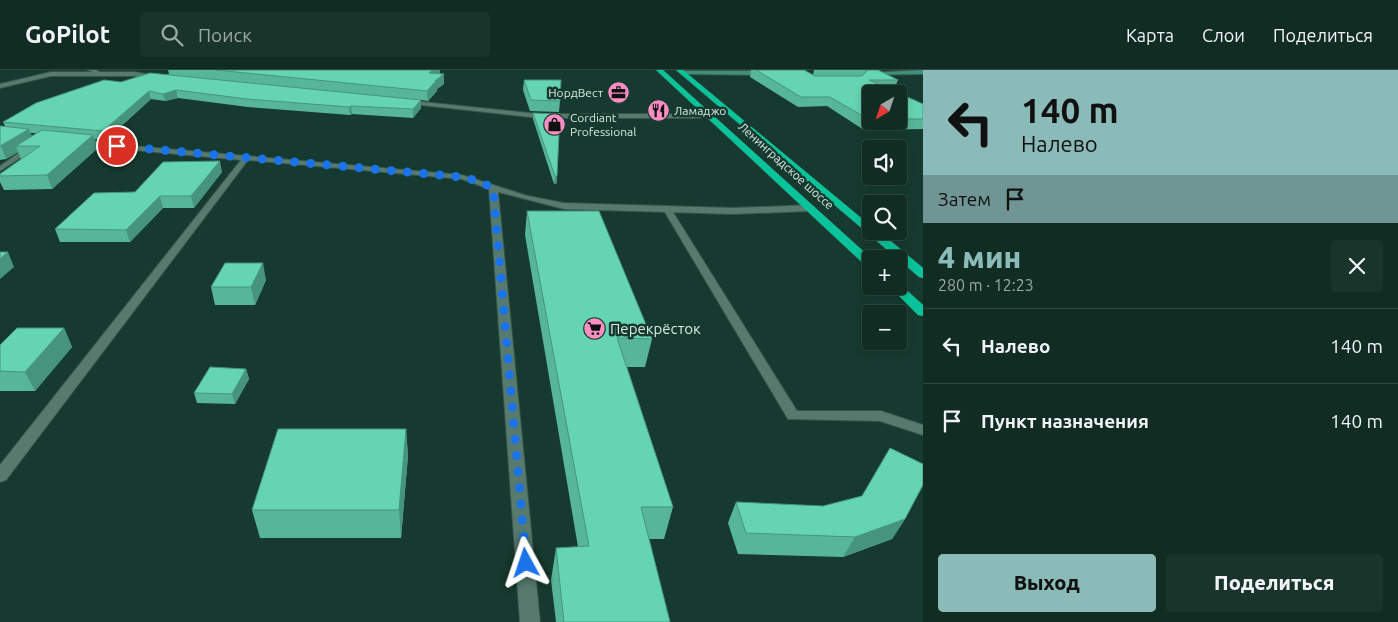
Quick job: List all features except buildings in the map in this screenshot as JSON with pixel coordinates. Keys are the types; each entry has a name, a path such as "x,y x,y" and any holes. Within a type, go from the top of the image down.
{"highway":[{"name":"Ленинградское шоссе","path":"659,70 862,256"},
{"name":"Ленинградское шоссе","path":"681,72 862,223"},
{"name":"Ленинградское шоссе","path":"883,240 923,274"},
{"path":"905,295 923,312"}],"street":[{"path":"91,70 101,74"},
{"path":"681,72 778,73"},
{"path":"865,72 923,72"},
{"path":"0,86 51,74 134,74 170,78"},
{"path":"398,102 539,116 708,116"},
{"path":"0,169 44,140"},
{"path":"72,142 462,177 526,198 564,206 733,211 811,208"},
{"path":"0,476 246,158"},
{"path":"493,188 530,622"},
{"path":"667,209 793,416 881,416 923,430"}],"place":[{"name":"НордВест","path":"619,93"},
{"name":"Ламаджо","path":"658,111"},
{"name":"Cordiant Professional","path":"554,125"},
{"name":"Перекрёсток","path":"594,329"}],"route":[{"path":"117,146 462,177 478,181 493,188 526,563"}]}
